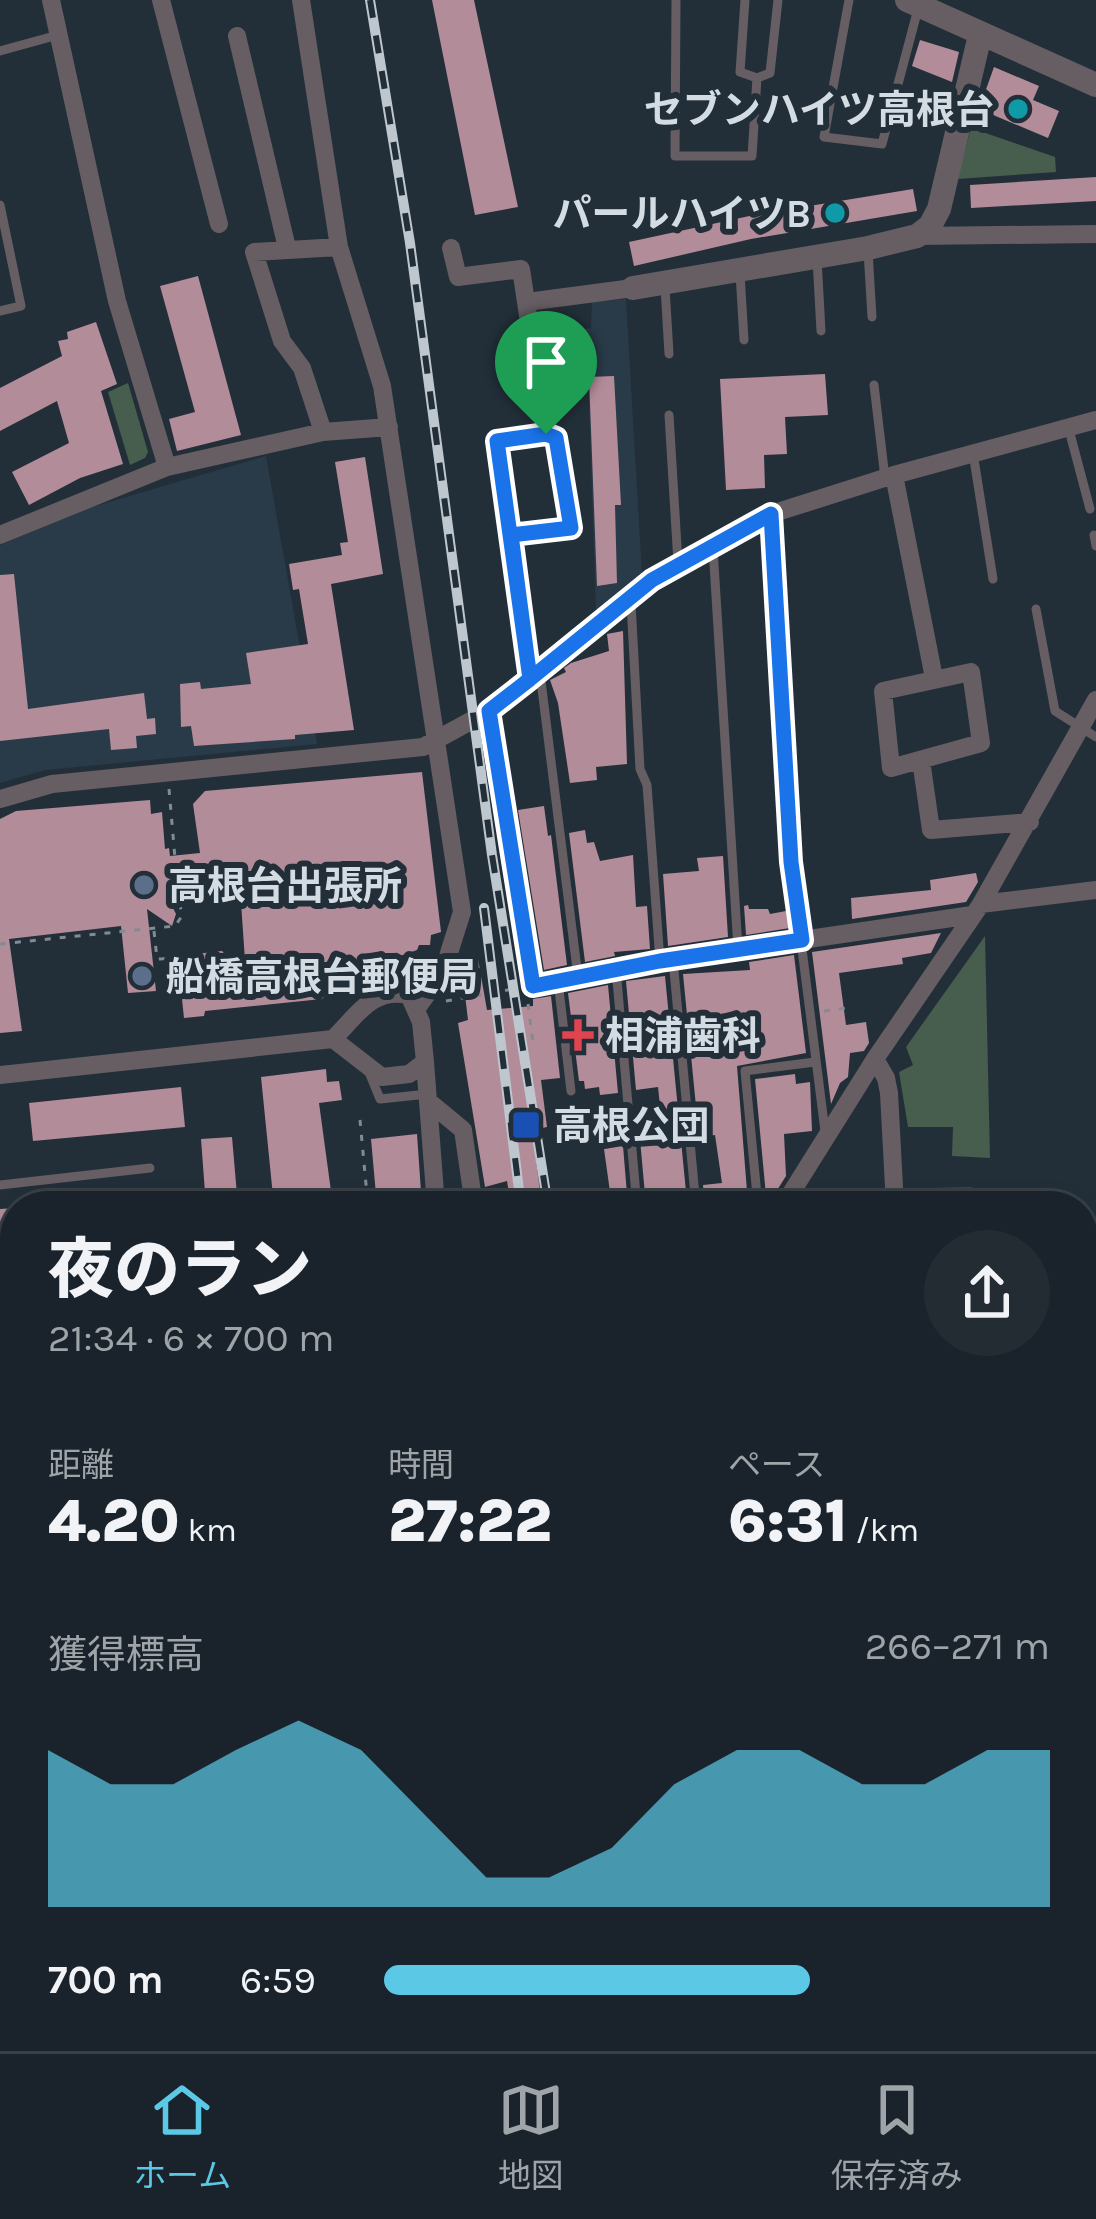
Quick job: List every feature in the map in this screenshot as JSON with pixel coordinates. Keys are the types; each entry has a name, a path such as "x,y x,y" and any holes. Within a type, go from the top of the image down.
{"street":[{"path":"51,0 117,301 167,466"},
{"path":"161,0 219,224"},
{"path":"0,1075 340,1032 367,1001 393,991 413,1001 436,993 463,912 382,386 340,247 302,0"},
{"path":"921,3 1096,86"},
{"path":"916,236 930,226 940,209 980,34"},
{"path":"237,36 286,248"},
{"path":"527,302 665,284 916,236 1096,234"},
{"path":"322,432 302,368 282,341 254,252 340,247"},
{"path":"451,248 458,277 520,269 546,434"},
{"path":"0,799 52,784 424,747 489,711 630,596 678,563 771,514 1096,420"},
{"path":"0,535 167,466 322,432 389,427"},
{"path":"511,535 571,528 556,438 546,434 497,441 511,535 535,675"},
{"path":"890,476 934,678"},
{"path":"971,672 981,743 921,760 891,768 883,691 971,672"},
{"path":"792,1191 1088,732 1096,700"},
{"path":"489,711 533,986 1096,890"},
{"path":"921,760 931,830 1030,822"},
{"path":"413,1001 424,1062 435,1191"},
{"path":"340,1032 363,1063 382,1077 409,1074 424,1062"},
{"path":"875,1059 889,1093 895,1191"},
{"path":"428,1098 463,1130 472,1191"}],"lane":[{"path":"676,0 675,156 752,156 758,78"},
{"path":"745,0 740,72 758,78 770,74 778,0"},
{"path":"849,0 824,137 882,144 921,3"},
{"path":"0,51 58,35"},
{"path":"0,205 21,306 0,311"},
{"path":"868,248 872,317"},
{"path":"816,256 821,331"},
{"path":"740,269 744,340"},
{"path":"665,284 669,354"},
{"path":"874,385 890,476"},
{"path":"669,415 678,563"},
{"path":"1068,427 1090,509"},
{"path":"973,453 993,579"},
{"path":"771,514 791,862 826,1136"},
{"path":"713,544 738,950"},
{"path":"630,596 640,769 647,785 694,1191"},
{"path":"1036,609 1055,711 1088,732"},
{"path":"535,675 568,979 571,1091"},
{"path":"616,969 636,1191"},
{"path":"757,1191 746,1071 815,1062"},
{"path":"363,1063 380,1099 428,1098"},
{"path":"0,1184 150,1168"}],"path":[{"path":"0,944 73,933 153,929 175,926 182,920 168,787"},
{"path":"178,895 195,892"},
{"path":"153,929 158,959 178,958"},
{"path":"228,967 245,964"},
{"path":"436,993 526,987 532,1043"},
{"path":"810,1013 847,1008"},
{"path":"360,1120 367,1191"}],"shaded area":[{"path":"626,299 642,575 596,612 588,372 547,380 543,333 591,328 592,302"},
{"path":"266,456 317,744 45,770 0,783 0,545 92,507"}],"green space":[{"path":"971,128 1055,157 1056,172 957,179"},
{"path":"128,383 148,452 130,465 108,392"},
{"path":"985,936 990,1158 952,1156 953,1127 908,1127 899,1072 913,1065 906,1047"}],"building":[{"path":"432,0 474,0 518,207 475,215"},
{"path":"920,40 959,52 952,82 912,66"},
{"name":"セブンハイツ高根台","path":"994,67 1039,86 1033,100 1059,111 1048,138 979,109"},
{"path":"1096,177 1096,201 971,208 970,185"},
{"path":"913,189 917,211 751,239 634,266 629,242 754,215"},
{"path":"198,276 241,435 177,451 169,419 195,412 160,286"},
{"path":"96,322 117,384 101,391 123,464 80,478 29,505 12,472 69,443 57,401 0,431 0,388 62,356 58,341 68,339 67,332"},
{"path":"825,374 828,415 785,417 787,454 764,455 765,488 726,490 720,379"},
{"path":"614,376 621,505 615,505 617,583 597,586 589,377"},
{"path":"365,457 383,574 331,584 354,730 194,746 191,726 181,727 180,684 200,682 201,689 251,684 246,653 308,644 299,589 293,590 289,564 342,555 340,543 348,542 335,462"},
{"path":"14,574 28,709 144,693 147,719 155,718 156,734 136,736 137,748 111,750 109,729 0,741 0,575"},
{"path":"623,631 627,764 596,767 597,780 570,783 550,680 566,672 564,668 571,663 609,651 607,634"},
{"path":"422,772 441,932 431,935 430,945 419,945 417,950 383,962 362,957 322,999 205,1011 204,1016 184,1018 178,956 222,951 246,975 240,888 168,898 176,914 172,926 147,909 156,991 128,993 121,926 9,939 22,1031 0,1033 0,819 16,811 150,800 151,814 162,812 165,849 169,848 170,856 200,853 193,804 205,791"},
{"path":"544,806 567,965 544,970 518,810"},
{"path":"585,830 587,843 594,842 600,861 633,855 636,907 647,906 650,949 614,952 615,956 585,962 569,833"},
{"path":"723,856 728,937 668,946 663,874 699,871 697,858"},
{"path":"976,873 978,882 966,902 852,919 851,898 931,890 930,880"},
{"path":"744,906 749,909 768,909 770,914 786,911 790,928 746,935"},
{"path":"941,933 931,953 902,958 903,964 839,973 846,1025 866,1022 869,1043 864,1051 850,1053 848,1077 831,1104 812,952"},
{"path":"794,955 806,1053 737,1066 747,1191 704,1191 703,1185 722,1183 715,1135 699,1137 683,974 750,970 749,962"},
{"path":"478,959 487,1010 533,1006 533,999 551,996 560,1078 541,1080 547,1127 532,1130 540,1191 509,1191 507,1181 485,1187 458,1023 468,1020 461,961"},
{"path":"665,976 686,1191 645,1191 638,1117 661,1115 658,1087 636,1090 626,981"},
{"path":"608,985 618,1093 600,1095 599,1087 585,1089 584,1081 579,1081 568,993"},
{"path":"326,1069 327,1082 339,1081 342,1100 319,1103 331,1191 272,1191 261,1077"},
{"path":"795,1074 796,1084 810,1082 812,1131 784,1134 786,1176 776,1191 766,1191 755,1079"},
{"path":"181,1087 185,1127 33,1141 29,1103"},
{"path":"417,1134 421,1191 376,1191 371,1139"},
{"path":"232,1137 237,1191 205,1191 201,1139"},
{"path":"623,1146 627,1191 610,1191 604,1149"}],"railway":[{"path":"370,0 410,243 492,855 546,1191"},
{"path":"484,908 519,1191"}],"place":[{"name":"セブンハイツ高根台","path":"1018,109"},
{"name":"パールハイツB","path":"835,213"},
{"name":"高根台出張所","path":"144,885"},
{"name":"船橋高根台郵便局","path":"142,976"},
{"name":"相浦歯科","path":"578,1035"},
{"name":"高根公団","path":"526,1125"}],"route":[{"path":"546,434 497,441 530,679 489,711 533,986 802,940 791,862 771,514 652,580 530,679 511,535 571,528 556,438 546,434"}]}
